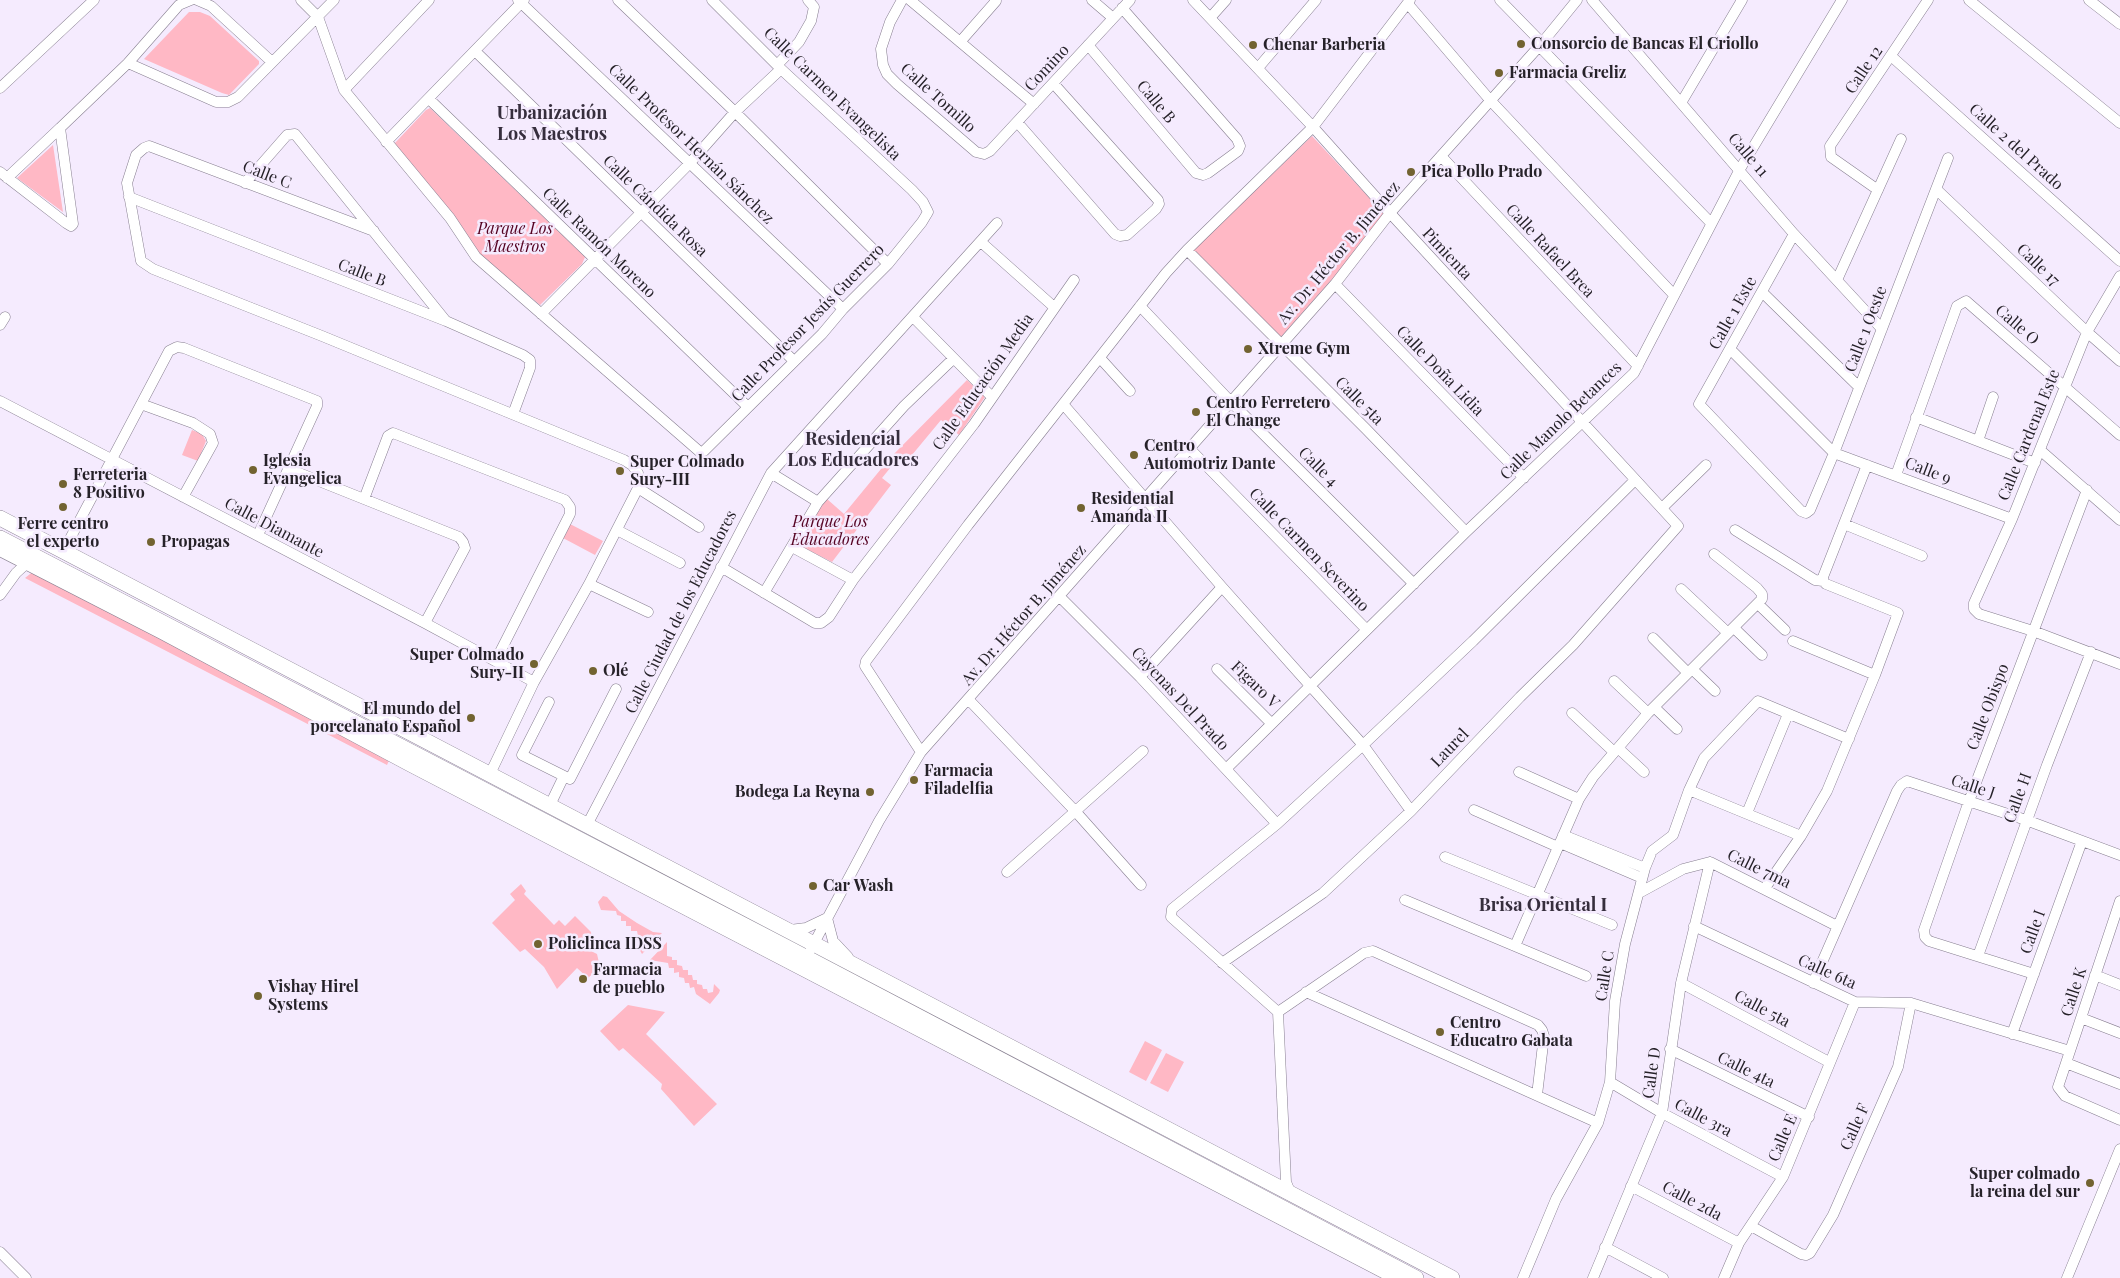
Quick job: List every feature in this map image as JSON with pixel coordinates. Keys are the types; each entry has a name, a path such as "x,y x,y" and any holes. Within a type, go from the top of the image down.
{"main road":[{"path":"0,518 1452,1278"},
{"path":"0,538 807,958 1416,1278"}],"street":[{"path":"0,88 94,0"},
{"path":"60,128 74,221 71,226 3,175 60,128 128,63 179,5 191,0"},
{"path":"197,0 211,6 272,62"},
{"path":"301,0 318,17 344,90 450,218 476,257 541,314 642,214 779,66 799,42 811,21 814,7 808,0"},
{"path":"128,63 222,103 238,97 334,0"},
{"path":"344,90 429,0"},
{"path":"618,0 735,112 888,264"},
{"name":"Calle Carmen Evangelista","path":"712,0 779,66 912,190 923,202 928,212"},
{"name":"Calle Tomillo","path":"902,0 890,22 881,49 883,65 887,74 976,152 984,154"},
{"path":"910,0 1034,104"},
{"path":"1092,0 1113,18"},
{"name":"Pimienta","path":"1193,0 1313,127 1635,480 1678,524 1677,528"},
{"path":"1210,18 1226,0"},
{"path":"1258,68 1316,0"},
{"path":"1500,0 1711,223"},
{"name":"Av. Dr. Héctor B. Jiménez","path":"807,958 879,821 921,752 1335,284 1390,213 1577,0"},
{"name":"Calle 11","path":"1592,0 1740,169 1794,234 1882,329"},
{"path":"1681,102 1742,0"},
{"name":"Calle Manolo Betances","path":"1226,769 1466,532 1629,380 1740,169 1842,0"},
{"name":"Calle 12","path":"1878,190 1831,157 1830,146 1928,0"},
{"path":"1969,0 2120,123"},
{"path":"2089,0 2120,24"},
{"path":"386,142 521,1"},
{"name":"Calle Profesor Hernán Sánchez","path":"521,1 689,164 843,309"},
{"path":"960,42 996,1"},
{"path":"921,752 865,664 904,608 1140,306 1187,250 1313,127 1409,2 1490,100 1674,295"},
{"name":"Comino","path":"984,154 990,152 1126,4"},
{"name":"Calle B","path":"1088,45 1196,172 1203,175 1208,174 1238,151 1240,146 1126,4"},
{"name":"Calle Cándida Rosa","path":"475,51 794,361"},
{"name":"Calle 2 del Prado","path":"1892,56 2120,261"},
{"path":"1017,122 1116,234 1120,236 1126,234 1156,209 1159,204 1158,200 1053,83"},
{"name":"Calle Ramón Moreno","path":"429,99 748,407"},
{"path":"245,183 287,135 295,134 446,321"},
{"path":"1837,280 1901,139"},
{"name":"Calle C","path":"129,197 127,183 132,162 139,151 149,146 374,231"},
{"name":"Calle Rafael Brea","path":"1441,156 1638,366"},
{"name":"Calle 1 Oeste","path":"1810,510 1948,158"},
{"name":"Calle 17","path":"1936,189 2120,361"},
{"path":"129,197 141,261 153,269 513,414 632,465 638,474 638,488 589,584 534,682 490,774"},
{"name":"Calle B","path":"129,197 446,321 522,355 530,360 530,368 513,414"},
{"name":"Calle Profesor Jesús Guerrero","path":"541,314 697,451 704,451 822,334 843,309 888,264 928,212"},
{"name":"Calle Ciudad de los Educadores","path":"587,825 771,473 997,223"},
{"name":"Calle 1 Este","path":"1794,234 1731,350 1699,401 1700,407 1801,511 1806,513 1810,510"},
{"path":"981,242 1054,308"},
{"name":"Calle 5ta","path":"1187,250 1466,532"},
{"name":"Calle Cardenal Este","path":"2033,631 1979,614 1974,609 1974,603 2012,519 2087,332 2120,276"},
{"name":"Calle Educación Media","path":"721,567 815,623 829,617 853,580 992,397 1074,280"},
{"name":"Calle Doña Lidia","path":"1335,284 1524,478"},
{"path":"1762,292 1859,387"},
{"name":"Calle O","path":"1916,417 1957,306 1961,302 1966,301 2120,435"},
{"name":"Calle 4","path":"1140,306 1231,402 1414,584"},
{"path":"913,317 992,397"},
{"path":"64,552 169,351 177,347 193,351 317,401 317,406 258,535"},
{"path":"1731,350 1834,452"},
{"path":"1100,358 1130,390"},
{"path":"764,593 818,502 904,406 953,359"},
{"path":"1978,441 1992,397"},
{"name":"Calle Diamante","path":"0,401 496,660 534,682"},
{"path":"141,404 193,423 210,434 212,442 210,448 182,497"},
{"path":"1063,404 1363,745 1411,811"},
{"path":"1896,475 1916,417 2035,462"},
{"path":"364,499 388,436 393,432 565,500 570,507 570,514 496,660"},
{"name":"Calle Carmen Severino","path":"1190,449 1366,630"},
{"path":"2040,450 2120,520"},
{"name":"Calle 9","path":"1834,452 2012,519"},
{"path":"1662,508 1706,465"},
{"path":"1823,581 1867,465"},
{"path":"289,469 459,537 466,548 425,623"},
{"path":"771,473 818,502"},
{"path":"1291,1195 1286,1182 1278,1012 1171,917 1172,909 1277,824 1363,745 1473,641 1635,480"},
{"path":"638,488 699,527"},
{"name":"Calle Obispo","path":"1978,956 1929,941 1924,937 1924,930 1969,801 2087,490"},
{"path":"1844,524 1922,556"},
{"name":"Laurel","path":"1222,963 1323,893 1411,811 1520,697 1573,645 1677,528"},
{"path":"617,530 680,564"},
{"path":"1735,530 1815,580 1823,581 1826,584 1898,613 1875,675 1827,791 1801,836 1765,888"},
{"path":"792,547 853,580"},
{"path":"0,549 1397,1278"},
{"path":"1515,946 1579,799 1593,777 1651,710 1762,599 1762,594 1757,588 1714,554"},
{"path":"0,595 16,573 27,563"},
{"path":"589,584 648,612"},
{"path":"1140,678 1222,587"},
{"path":"1682,589 1762,655"},
{"name":"Cayenas Del Prado","path":"1060,597 1140,678 1277,824"},
{"path":"1758,604 1785,630"},
{"path":"2033,631 2120,664"},
{"path":"1653,638 1716,691"},
{"path":"1793,641 1875,675"},
{"name":"Calle H","path":"1978,956 2026,820 2090,652"},
{"name":"Figaro V","path":"1217,670 1271,723"},
{"path":"1614,680 1677,729"},
{"path":"549,702 522,755 570,779 616,690"},
{"path":"969,700 1076,812 1140,885"},
{"name":"Calle C","path":"1523,1278 1556,1199 1598,1123 1610,1082 1615,1001 1625,944 1644,873 1652,851 1673,835 1689,790 1704,758 1758,701 1788,714"},
{"path":"1572,713 1644,772"},
{"path":"1747,813 1788,714 1849,739"},
{"path":"1007,872 1143,751"},
{"path":"1519,772 1579,799"},
{"path":"550,805 564,776"},
{"name":"Calle J","path":"1837,926 1901,784 1907,781 2026,820 2120,855"},
{"path":"1689,790 1801,836"},
{"path":"1474,810 1644,873"},
{"name":"Calle I","path":"2012,1034 2082,840"},
{"path":"1444,857 1612,925"},
{"name":"Calle 7ma","path":"1639,894 1683,869 1710,862 1765,888 1837,926"},
{"name":"Calle D","path":"1593,1278 1662,1113 1681,983 1710,862"},
{"path":"1405,900 1586,976"},
{"name":"Calle K","path":"2120,901 2117,918 2094,975 2058,1087 2064,1096 2120,1120"},
{"path":"790,930 806,928 827,918 833,941 860,968"},
{"name":"Calle 6ta","path":"1694,926 1855,1002 1911,1003 2070,1051"},
{"path":"1813,983 1837,926"},
{"path":"1278,1012 1368,952 1373,951 1538,1025 1544,1036 1537,1095"},
{"path":"1978,956 2034,974"},
{"path":"2094,975 2120,985"},
{"name":"Calle 5ta","path":"1681,983 1829,1062"},
{"path":"1306,992 1598,1123"},
{"name":"Calle E","path":"1724,1278 1739,1243 1783,1177 1809,1118 1829,1062 1855,1002"},
{"name":"Calle F","path":"1751,1226 1806,1255 1810,1253 1833,1215 1898,1067 1911,1003"},
{"path":"2081,1018 2120,1033"},
{"name":"Calle 4ta","path":"1670,1049 1809,1118"},
{"path":"2066,1063 2120,1084"},
{"name":"Calle 3ra","path":"1610,1082 1662,1113 1783,1177"},
{"path":"2067,1278 2120,1149"},
{"name":"Calle 2da","path":"1631,1186 1739,1243"},
{"path":"1605,1247 1663,1278"},
{"path":"0,1252 26,1278"}],"green space":[{"path":"189,12 200,12 210,16 259,61 259,64 229,95 144,59"},
{"name":"Parque Los Maestros","path":"430,108 585,257 582,264 540,305 480,255 394,144"},
{"path":"1312,136 1387,217 1281,337 1190,253"},
{"path":"53,145 63,212 17,178"},
{"name":"Parque Los Educadores","path":"967,380 985,397 959,435 941,420 902,467 895,462 882,478 891,485 832,562 800,546 816,512 827,499 844,514 890,458"},
{"path":"192,430 202,434 206,441 198,461 182,455"},
{"path":"570,524 603,541 595,555 563,538"},
{"path":"35,570 396,744 387,765 25,578"},
{"path":"521,884 526,891 524,894 554,925 559,920 565,926 575,916 591,932 592,938 587,949 597,954 600,967 588,978 577,968 557,989 544,967 525,949 520,952 492,923 515,900 510,894"},
{"path":"603,896 607,897 619,911 637,923 653,932 662,933 642,954 638,947 647,946 648,942 641,940 641,936 638,936 637,931 631,931 631,926 626,926 626,921 621,921 621,916 617,915 616,911 601,910 598,902"},
{"path":"667,942 667,956 672,957 672,960 677,960 677,965 682,966 683,970 688,970 688,975 692,975 693,980 697,980 697,984 702,985 703,989 707,989 708,993 713,992 714,984 720,990 710,1004 696,994 694,987 690,988 689,983 685,983 684,978 679,977 679,972 674,973 674,968 669,968 668,963 650,960"},
{"path":"628,1005 665,1012 646,1034 717,1104 694,1126 661,1089 662,1084 623,1048 619,1051 600,1031"},
{"path":"1145,1041 1162,1050 1146,1081 1129,1072"},
{"path":"1166,1053 1184,1062 1168,1092 1150,1083"}],"place":[{"name":"Consorcio de Bancas El Criollo","path":"1521,44"},
{"name":"Chenar Barberia","path":"1253,45"},
{"name":"Farmacia Greliz","path":"1499,73"},
{"name":"Pica Pollo Prado","path":"1411,172"},
{"name":"Xtreme Gym","path":"1248,349"},
{"name":"Centro Ferretero El Change","path":"1196,412"},
{"name":"Centro Automotriz Dante","path":"1134,455"},
{"name":"Iglesia Evangelica","path":"253,470"},
{"name":"Super Colmado Sury-III","path":"620,471"},
{"name":"Ferreteria 8 Positivo","path":"63,484"},
{"name":"Ferre centro el experto","path":"63,507"},
{"name":"Residential Amanda II","path":"1081,508"},
{"name":"Propagas","path":"151,542"},
{"name":"Super Colmado Sury-II","path":"534,664"},
{"name":"Olé","path":"593,671"},
{"name":"El mundo del porcelanato Español","path":"471,718"},
{"name":"Farmacia Filadelfia","path":"914,780"},
{"name":"Bodega La Reyna","path":"870,792"},
{"name":"Car Wash","path":"813,886"},
{"name":"Policlinca IDSS","path":"538,944"},
{"name":"Farmacia de pueblo","path":"583,979"},
{"name":"Vishay Hirel Systems","path":"258,996"},
{"name":"Centro Educatro Gabata","path":"1440,1032"},
{"name":"Super colmado la reina del sur","path":"2090,1183"}],"district":[{"name":"Urbanización Los Maestros","path":"552,123"},
{"name":"Residencial Los Educadores","path":"853,449"},
{"name":"Brisa Oriental I","path":"1543,905"}]}
